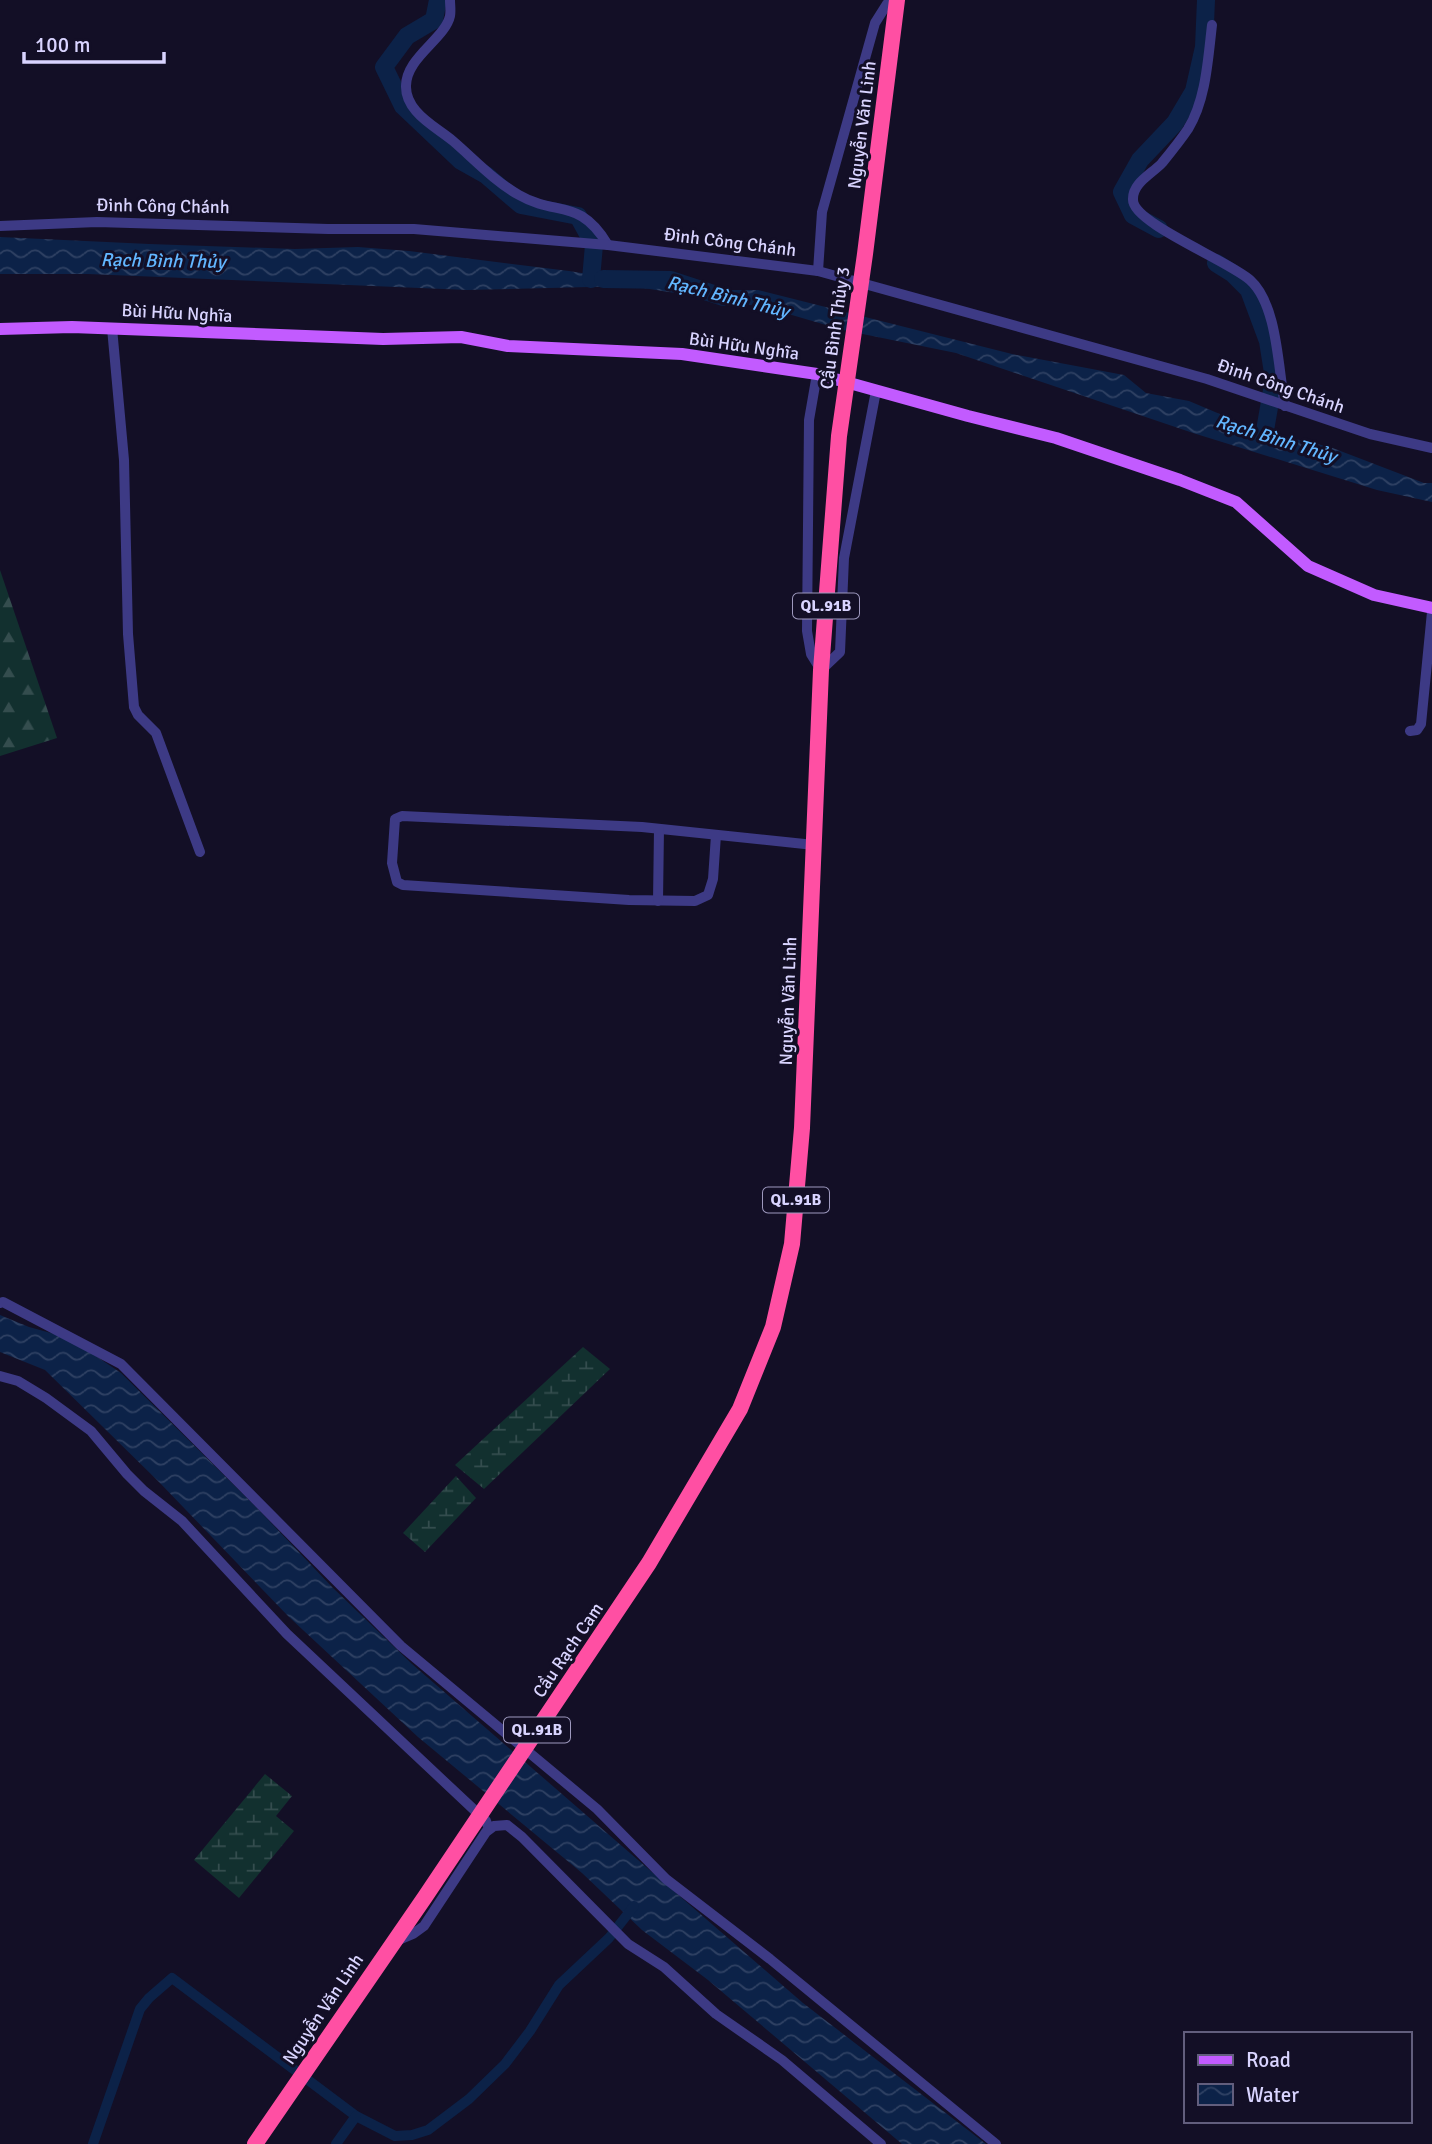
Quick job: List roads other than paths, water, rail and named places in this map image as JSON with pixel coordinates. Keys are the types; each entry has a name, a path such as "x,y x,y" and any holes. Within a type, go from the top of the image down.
{"highway":[{"name":"Nguyễn Văn Linh","path":"865,254 895,0"},
{"name":"Cầu Bình Thủy 3","path":"842,407 865,254"},
{"name":"Nguyễn Văn Linh","path":"649,1563 740,1409 774,1327 792,1244 801,1141 821,670 842,407"},
{"name":"Cầu Rạch Cam","path":"425,1897 649,1563"},
{"name":"Nguyễn Văn Linh","path":"255,2144 425,1897"}],"main road":[{"name":"Bùi Hữu Nghĩa","path":"0,329 112,328 370,339 461,337 508,346 682,354 817,374 1056,438 1236,502 1308,566 1374,595 1432,610"}],"street":[{"path":"450,0 451,14 447,22 406,78 410,103 425,121 452,140 511,191 528,200 576,212 592,223 604,244"},
{"path":"818,271 822,212 875,23 887,4 895,0"},
{"path":"1212,26 1207,68 1194,118 1174,148 1135,189 1133,203 1149,222 1232,267 1257,288 1270,316 1283,406"},
{"name":"Đinh Công Chánh","path":"0,226 97,222 414,229 604,244 818,271 1207,379 1370,434 1432,448"},
{"path":"112,328 124,460 128,634 134,707 138,715 156,733 200,852"},
{"path":"817,374 809,420 807,631 811,654 821,670 840,652 844,558 876,391"},
{"path":"1410,731 1417,730 1421,724 1432,610"},
{"path":"716,835 713,878 708,895 695,901 403,885 397,882 392,863 395,819 402,816 659,829 814,845"},
{"path":"658,901 659,829"},
{"path":"0,1303 4,1301 121,1364 401,1646 597,1809 667,1879 770,1959 996,2144"},
{"path":"0,1376 18,1381 91,1431 127,1474 182,1521 286,1634 486,1821 489,1829"},
{"path":"391,1943 424,1926 465,1861 489,1829 503,1824 512,1829 628,1944 664,1967 716,2014 782,2060 881,2144"}],"water":[{"name":"Rạch Bình Thủy","path":"0,237 295,249 358,247 569,271 689,290 758,290 1012,354 1124,375 1146,393 1189,401 1260,431 1330,447 1424,483 1432,483 1432,502 1377,490 1193,433 956,353 843,330 768,308 631,286 467,290 88,274 0,274"},
{"path":"0,1315 29,1327 69,1338 121,1373 332,1587 412,1664 803,2003 986,2144 902,2144 708,1980 642,1930 582,1873 418,1737 289,1617 159,1482 45,1370 0,1352"}],"waterway":[{"path":"438,0 434,20 407,36 384,67 403,106 461,161 486,175 521,205 578,216 594,245 591,279"},
{"path":"1159,229 1133,215 1122,192 1140,160 1175,123 1194,91 1204,47 1206,0"},
{"path":"1216,263 1232,273 1249,290 1268,341 1274,379 1264,436"},
{"name":"Rạch Bình Thủy","path":"603,279 671,280 723,297"},
{"path":"93,2144 140,2009 172,1978 356,2116 395,2136 428,2130 469,2099 505,2064 559,1985 609,1938 634,1906"},
{"path":"336,2144 356,2116"}]}
